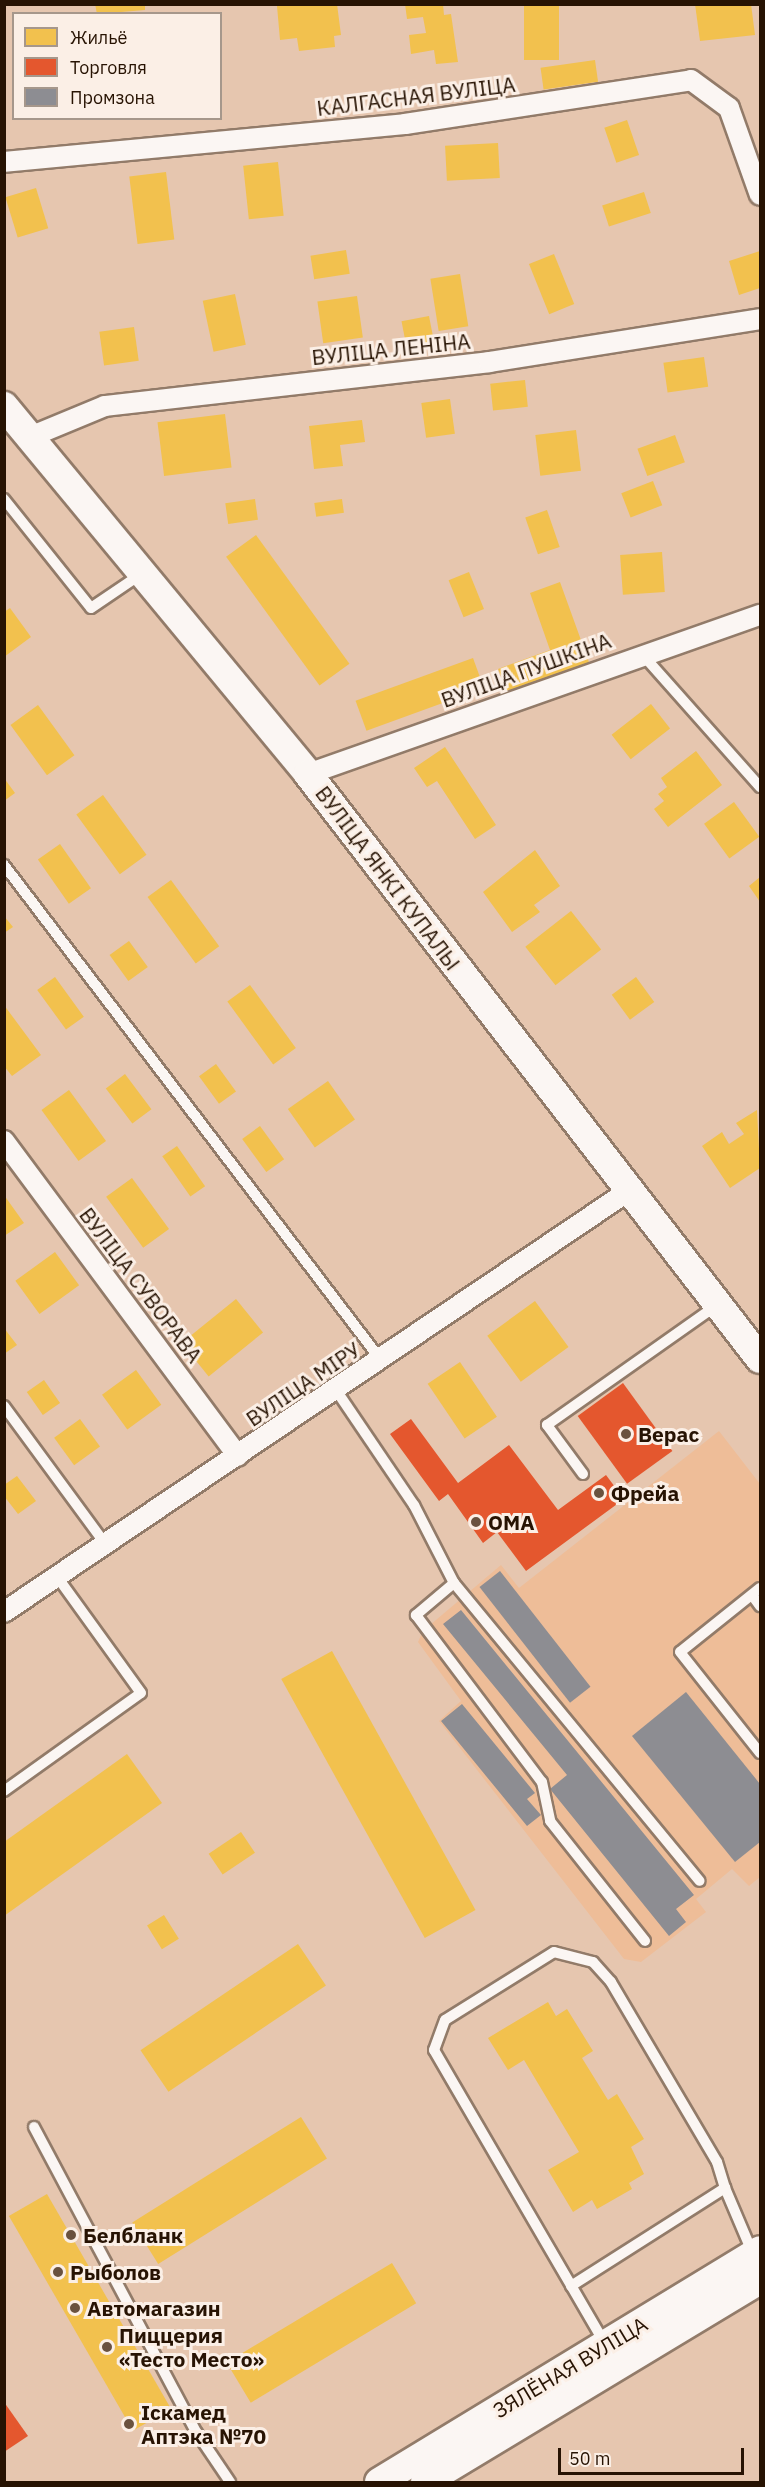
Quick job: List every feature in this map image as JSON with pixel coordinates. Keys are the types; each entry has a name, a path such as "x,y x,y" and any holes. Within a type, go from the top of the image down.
{"street":[{"name":"КАЛГАСНАЯ ВУЛІЦА","path":"4,162 405,124 691,80 729,108 760,195"},
{"name":"ВУЛІЦА ЛЕНІНА","path":"30,437 105,406 489,362 760,319"},
{"name":"ВУЛІЦА ЯНКІ КУПАЛЫ","path":"4,406 308,774 627,1192 760,1359"},
{"name":"ВУЛІЦА ПУШКІНА","path":"308,774 642,653 760,615"},
{"name":"ВУЛІЦА СУВОРАВА","path":"4,1141 238,1456"},
{"name":"ВУЛІЦА МІРУ","path":"4,1612 58,1578 627,1192"},
{"name":"ЗЯЛЁНАЯ ВУЛІЦА","path":"380,2482 606,2347 758,2262"},
{"name":"ЗЯЛЁНАЯ ВУЛІЦА","path":"425,2482 758,2262"}],"lane":[{"path":"4,499 91,608 141,574"},
{"path":"642,653 760,787"},
{"path":"4,864 381,1360"},
{"path":"583,1474 547,1425 717,1305"},
{"path":"336,1390 414,1505 454,1583 700,1881"},
{"path":"4,1406 106,1545"},
{"path":"4,1791 141,1694 58,1578"},
{"path":"454,1583 417,1615 542,1782 550,1821 645,1941"},
{"path":"760,1606 756,1592 680,1652 760,1753"},
{"path":"606,2347 434,2050 445,2020 497,1983 554,1952 593,1962 611,1982 711,2152 758,2262"},
{"path":"34,2127 197,2433 230,2482"},
{"path":"571,2286 725,2188"}],"shaded area":[{"path":"719,1431 760,1484 760,1877 749,1886 732,1869 696,1899 706,1912 641,1962 624,1959 439,1721 461,1701 418,1642 423,1631 501,1565 519,1588"}],"building: Жильё":[{"path":"95,4 145,4 145,10 97,12"},
{"path":"337,4 341,35 334,36 335,47 299,51 297,38 280,40 277,6"},
{"path":"405,4 443,4 444,15 451,14 458,62 436,64 434,50 411,54 409,35 426,33 423,17 407,19"},
{"path":"524,4 559,4 559,60 524,60"},
{"path":"695,4 751,4 755,35 700,41"},
{"path":"595,60 598,82 544,89 541,68"},
{"path":"627,120 639,155 616,163 604,128"},
{"path":"498,143 500,178 447,181 445,146"},
{"path":"278,162 284,216 249,219 243,166"},
{"path":"166,172 174,239 138,244 129,177"},
{"path":"36,188 48,228 18,238 5,197"},
{"path":"644,192 651,213 609,227 602,206"},
{"path":"346,250 350,274 314,279 310,256"},
{"path":"760,251 760,288 739,295 729,261"},
{"path":"554,254 574,304 549,314 529,264"},
{"path":"460,274 468,326 439,331 430,279"},
{"path":"235,294 246,345 214,352 203,301"},
{"path":"357,296 363,338 323,343 317,302"},
{"path":"429,316 434,342 406,347 402,321"},
{"path":"134,327 139,361 104,366 99,332"},
{"path":"704,357 708,387 668,392 663,363"},
{"path":"525,380 528,407 493,411 490,384"},
{"path":"450,399 455,434 426,438 421,403"},
{"path":"225,414 232,468 164,476 158,422"},
{"path":"362,420 365,442 340,445 343,466 314,469 309,426"},
{"path":"576,430 581,471 540,476 535,435"},
{"path":"675,435 685,462 647,476 637,449"},
{"path":"653,481 662,505 631,517 621,493"},
{"path":"255,499 258,520 228,524 225,503"},
{"path":"342,499 344,513 316,517 314,503"},
{"path":"547,510 560,547 538,554 525,517"},
{"path":"256,535 349,664 320,685 226,557"},
{"path":"662,552 665,592 623,595 620,555"},
{"path":"469,572 484,609 464,617 449,580"},
{"path":"560,582 590,665 508,694 498,669 550,650 530,593"},
{"path":"10,608 31,637 4,657 4,612"},
{"path":"473,658 484,688 366,731 356,701"},
{"path":"651,704 670,728 631,759 612,735"},
{"path":"38,705 74,755 47,775 10,725"},
{"path":"445,747 496,825 475,839 437,781 427,787 414,768"},
{"path":"696,751 722,785 668,827 654,809 664,801 658,794 667,787 661,778"},
{"path":"4,778 15,793 4,801"},
{"path":"103,795 146,855 120,874 76,814"},
{"path":"734,802 759,837 729,859 704,824"},
{"path":"60,844 91,888 69,904 38,859"},
{"path":"535,850 560,886 534,905 540,912 512,932 483,892"},
{"path":"760,877 760,902 749,886"},
{"path":"171,880 219,946 196,963 148,897"},
{"path":"571,911 601,950 555,985 525,947"},
{"path":"4,916 13,927 4,933"},
{"path":"129,941 148,967 128,981 110,955"},
{"path":"55,977 84,1017 66,1030 37,990"},
{"path":"636,977 654,1002 630,1020 612,995"},
{"path":"250,985 296,1048 273,1065 227,1001"},
{"path":"4,1005 41,1055 12,1076 4,1066"},
{"path":"216,1064 236,1092 219,1104 199,1076"},
{"path":"125,1074 151,1109 132,1124 106,1088"},
{"path":"328,1081 355,1120 315,1148 288,1109"},
{"path":"69,1090 106,1141 79,1161 41,1110"},
{"path":"757,1110 760,1168 730,1188 702,1146 722,1132 729,1144 744,1134 736,1123"},
{"path":"260,1126 284,1159 266,1172 242,1139"},
{"path":"177,1146 205,1186 190,1196 162,1156"},
{"path":"132,1178 169,1229 143,1248 106,1197"},
{"path":"4,1195 24,1223 4,1236"},
{"path":"55,1252 79,1285 39,1314 15,1281"},
{"path":"236,1299 263,1332 209,1376 182,1343"},
{"path":"535,1301 569,1347 521,1382 487,1336"},
{"path":"4,1328 17,1345 4,1354"},
{"path":"460,1362 497,1417 465,1439 428,1384"},
{"path":"136,1370 161,1405 127,1429 102,1395"},
{"path":"44,1380 60,1403 43,1415 27,1392"},
{"path":"80,1419 100,1447 74,1465 54,1438"},
{"path":"17,1476 36,1501 18,1514 4,1496 4,1485"},
{"path":"332,1651 476,1910 425,1938 281,1679"},
{"path":"127,1754 162,1803 4,1916 4,1842"},
{"path":"241,1832 255,1853 223,1875 209,1854"},
{"path":"164,1915 179,1939 162,1949 147,1926"},
{"path":"298,1944 326,1985 168,2092 140,2050"},
{"path":"548,2002 556,2016 567,2009 593,2051 582,2058 608,2100 617,2094 644,2139 631,2147 644,2174 629,2183 632,2189 597,2209 592,2200 573,2212 548,2170 579,2152 524,2060 508,2070 488,2038"},
{"path":"301,2117 327,2159 158,2264 132,2222"},
{"path":"47,2194 171,2409 133,2431 9,2216"},
{"path":"392,2263 416,2303 251,2403 227,2362"}],"building: Торговля":[{"name":"Верас","path":"623,1383 672,1451 627,1484 578,1416"},
{"path":"411,1419 458,1483 509,1445 558,1510 606,1475 624,1499 526,1571 497,1532 483,1543 448,1494 439,1501 390,1434"},
{"path":"4,2402 28,2436 4,2452"}],"building: Промзона":[{"path":"500,1571 591,1687 570,1703 480,1587"},
{"path":"461,1610 694,1895 676,1909 686,1922 669,1936 550,1789 567,1775 443,1624"},
{"path":"686,1692 760,1784 760,1842 735,1862 632,1736"},
{"path":"462,1704 535,1793 527,1799 541,1815 527,1826 441,1721"}],"place":[{"name":"Верас","path":"626,1434"},
{"name":"Фрейа","path":"599,1493"},
{"name":"ОМА","path":"476,1522"},
{"name":"Белбланк","path":"71,2235"},
{"name":"Рыболов","path":"58,2272"},
{"name":"Автомагазин","path":"75,2308"},
{"name":"Пиццерия «Тесто Место»","path":"107,2347"},
{"name":"Іскамед Аптэка №70","path":"129,2424"}]}
